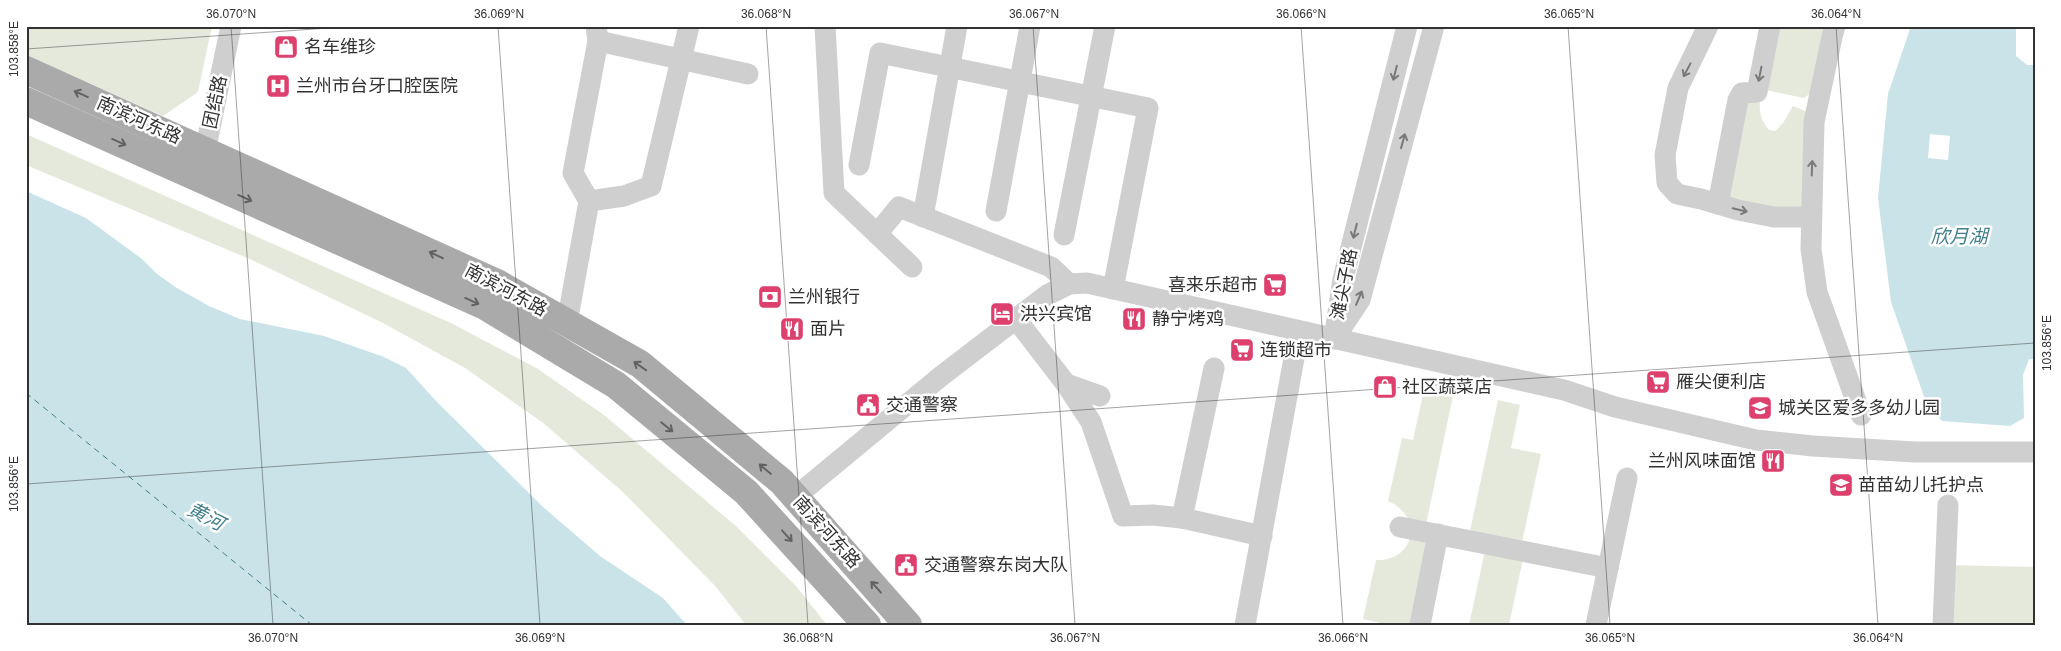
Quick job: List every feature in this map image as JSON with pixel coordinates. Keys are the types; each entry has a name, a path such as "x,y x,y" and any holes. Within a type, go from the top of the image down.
{"main road":[{"name":"南滨河东路","path":"26,70 497,283 640,364 782,482 908,625"},
{"name":"南滨河东路","path":"26,101 485,306 616,385 746,492 867,625"}],"street":[{"name":"团结路","path":"200,178 231,26"},
{"path":"589,201 624,196 651,186 689,26"},
{"path":"825,26 834,193 912,268"},
{"path":"923,217 958,26"},
{"path":"996,211 1030,26"},
{"path":"1064,235 1105,26"},
{"name":"滩尖子路","path":"1334,339 1343,280 1408,26"},
{"name":"滩尖子路","path":"1334,339 1360,300 1434,26"},
{"path":"1708,26 1678,88 1665,155 1667,183 1676,194 1738,210 1774,217 1810,217"},
{"path":"1718,204 1738,100 1742,93 1757,92 1770,26"},
{"path":"1835,26 1814,122 1810,217 1811,248 1817,292 1861,415"},
{"path":"566,323 589,201 573,173 597,34 681,59 748,74"},
{"path":"859,165 880,53 1148,108 1113,290"},
{"path":"877,234 899,207 1051,267 1069,284"},
{"path":"795,497 940,377 1047,295 1069,284 1087,283 1564,390 1615,407 1756,440 1813,446 1916,452 2035,452"},
{"path":"1016,319 1066,384 1091,422 1123,516 1153,515 1182,518 1262,536"},
{"path":"1245,625 1299,331"},
{"path":"1182,518 1214,368"},
{"path":"1066,384 1100,396"},
{"path":"1596,625 1627,478"},
{"path":"1944,625 1948,505"},
{"path":"1400,527 1608,568"},
{"path":"1420,625 1438,534"}],"shaded area":[{"path":"26,26 212,26 198,92 163,116 26,55"},
{"path":"1774,26 1827,26 1811,93 1804,98 1765,90"},
{"path":"1760,100 1761,116 1769,130 1775,131 1783,123 1793,106 1805,111 1807,115 1804,204 1801,209 1727,204 1743,102"},
{"path":"26,134 453,324 538,369 604,415 736,526 796,586 827,625 746,625 716,587 624,493 542,422 465,368 383,323 252,260 26,165"},
{"path":"1425,385 1454,391 1423,539 1431,541 1413,625 1389,625 1363,619 1376,560 1389,558 1399,553 1406,546 1410,537 1407,517 1399,508 1388,501 1402,438 1413,440"},
{"path":"1498,400 1520,405 1511,448 1541,454 1522,542 1470,531"},
{"path":"1485,551 1523,559 1509,625 1469,625"},
{"path":"1947,565 2035,567 2035,625 1937,625"}],"water":[{"name":"欣月湖","path":"1911,26 2016,26 2016,56 2027,65 2035,65 2035,359 2029,359 2023,375 2024,418 2010,426 1942,421 1927,405 1891,302 1878,198 1888,94","holes":["1930,134 1950,136 1948,160 1928,158"]},
{"name":"黄河","path":"26,191 86,218 142,259 157,274 209,306 240,319 324,336 384,357 406,368 438,403 542,506 600,556 663,598 687,625 26,625"}],"ferry route":[{"path":"26,393 312,625"}],"place":[{"name":"名车维珍","path":"286,47"},
{"name":"兰州市台牙口腔医院","path":"278,86"},
{"name":"喜来乐超市","path":"1275,285"},
{"name":"兰州银行","path":"770,297"},
{"name":"洪兴宾馆","path":"1002,314"},
{"name":"静宁烤鸡","path":"1134,319"},
{"name":"面片","path":"792,329"},
{"name":"连锁超市","path":"1242,350"},
{"name":"雁尖便利店","path":"1658,382"},
{"name":"社区蔬菜店","path":"1385,387"},
{"name":"交通警察","path":"868,405"},
{"name":"城关区爱多多幼儿园","path":"1760,408"},
{"name":"兰州风味面馆","path":"1773,461"},
{"name":"苗苗幼儿托护点","path":"1841,485"},
{"name":"交通警察东岗大队","path":"906,565"}]}
